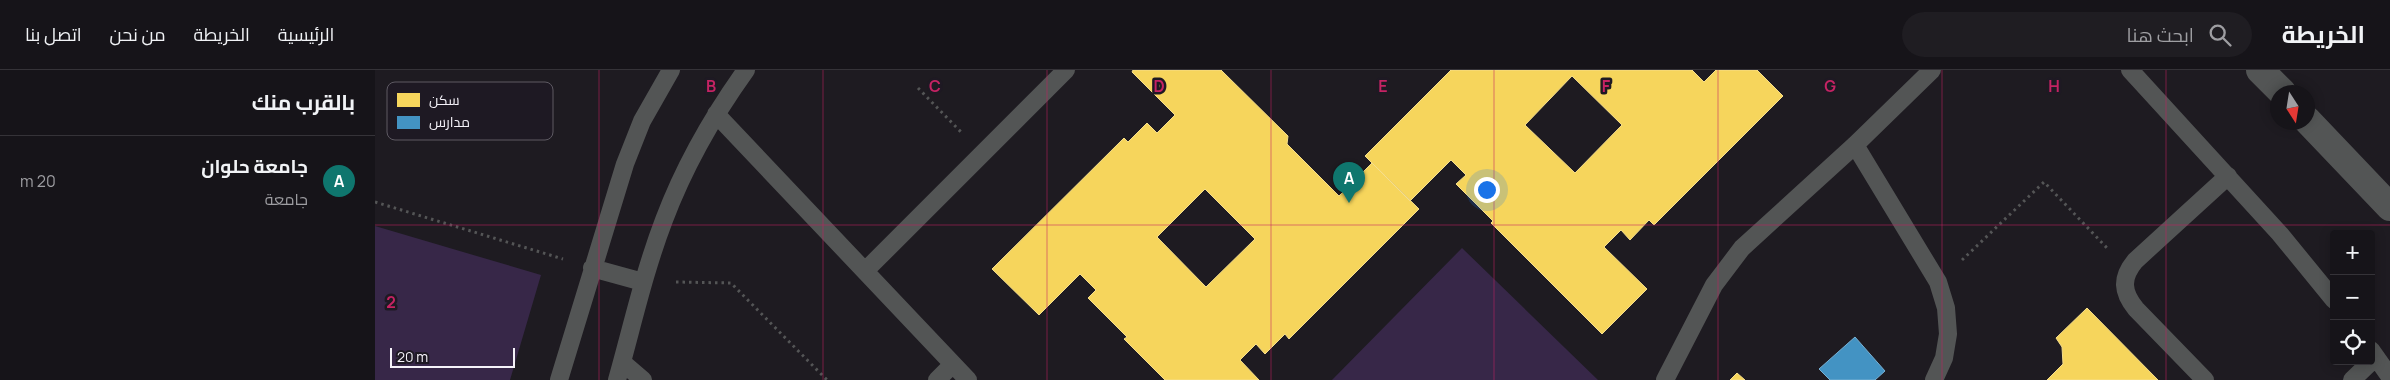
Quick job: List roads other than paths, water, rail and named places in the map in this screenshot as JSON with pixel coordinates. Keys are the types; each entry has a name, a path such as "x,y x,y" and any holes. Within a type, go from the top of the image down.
{"street":[{"path":"2260,70 2275,85"},
{"path":"2315,128 2390,207"}],"lane":[{"path":"559,380 625,164 642,121 671,70"},
{"path":"617,380 643,282 664,219 693,157 716,114 746,70"},
{"path":"865,271 1066,70"},
{"path":"1665,380 1702,305 1727,266 1742,248 1855,145 1932,70"},
{"path":"2130,70 2280,234 2330,295"},
{"path":"716,114 968,380"},
{"path":"1855,145 1938,282 1946,308 1948,334 1943,358 1934,380"},
{"path":"2205,380 2127,298 2124,285 2128,270 2228,176"},
{"path":"592,268 643,282"},
{"path":"2375,355 2390,377"},
{"path":"622,362 643,380"},
{"path":"937,380 953,364"},
{"path":"2352,380 2365,365"}],"place":[{"name":"جامعة حلوان","path":"1349,203"}]}
